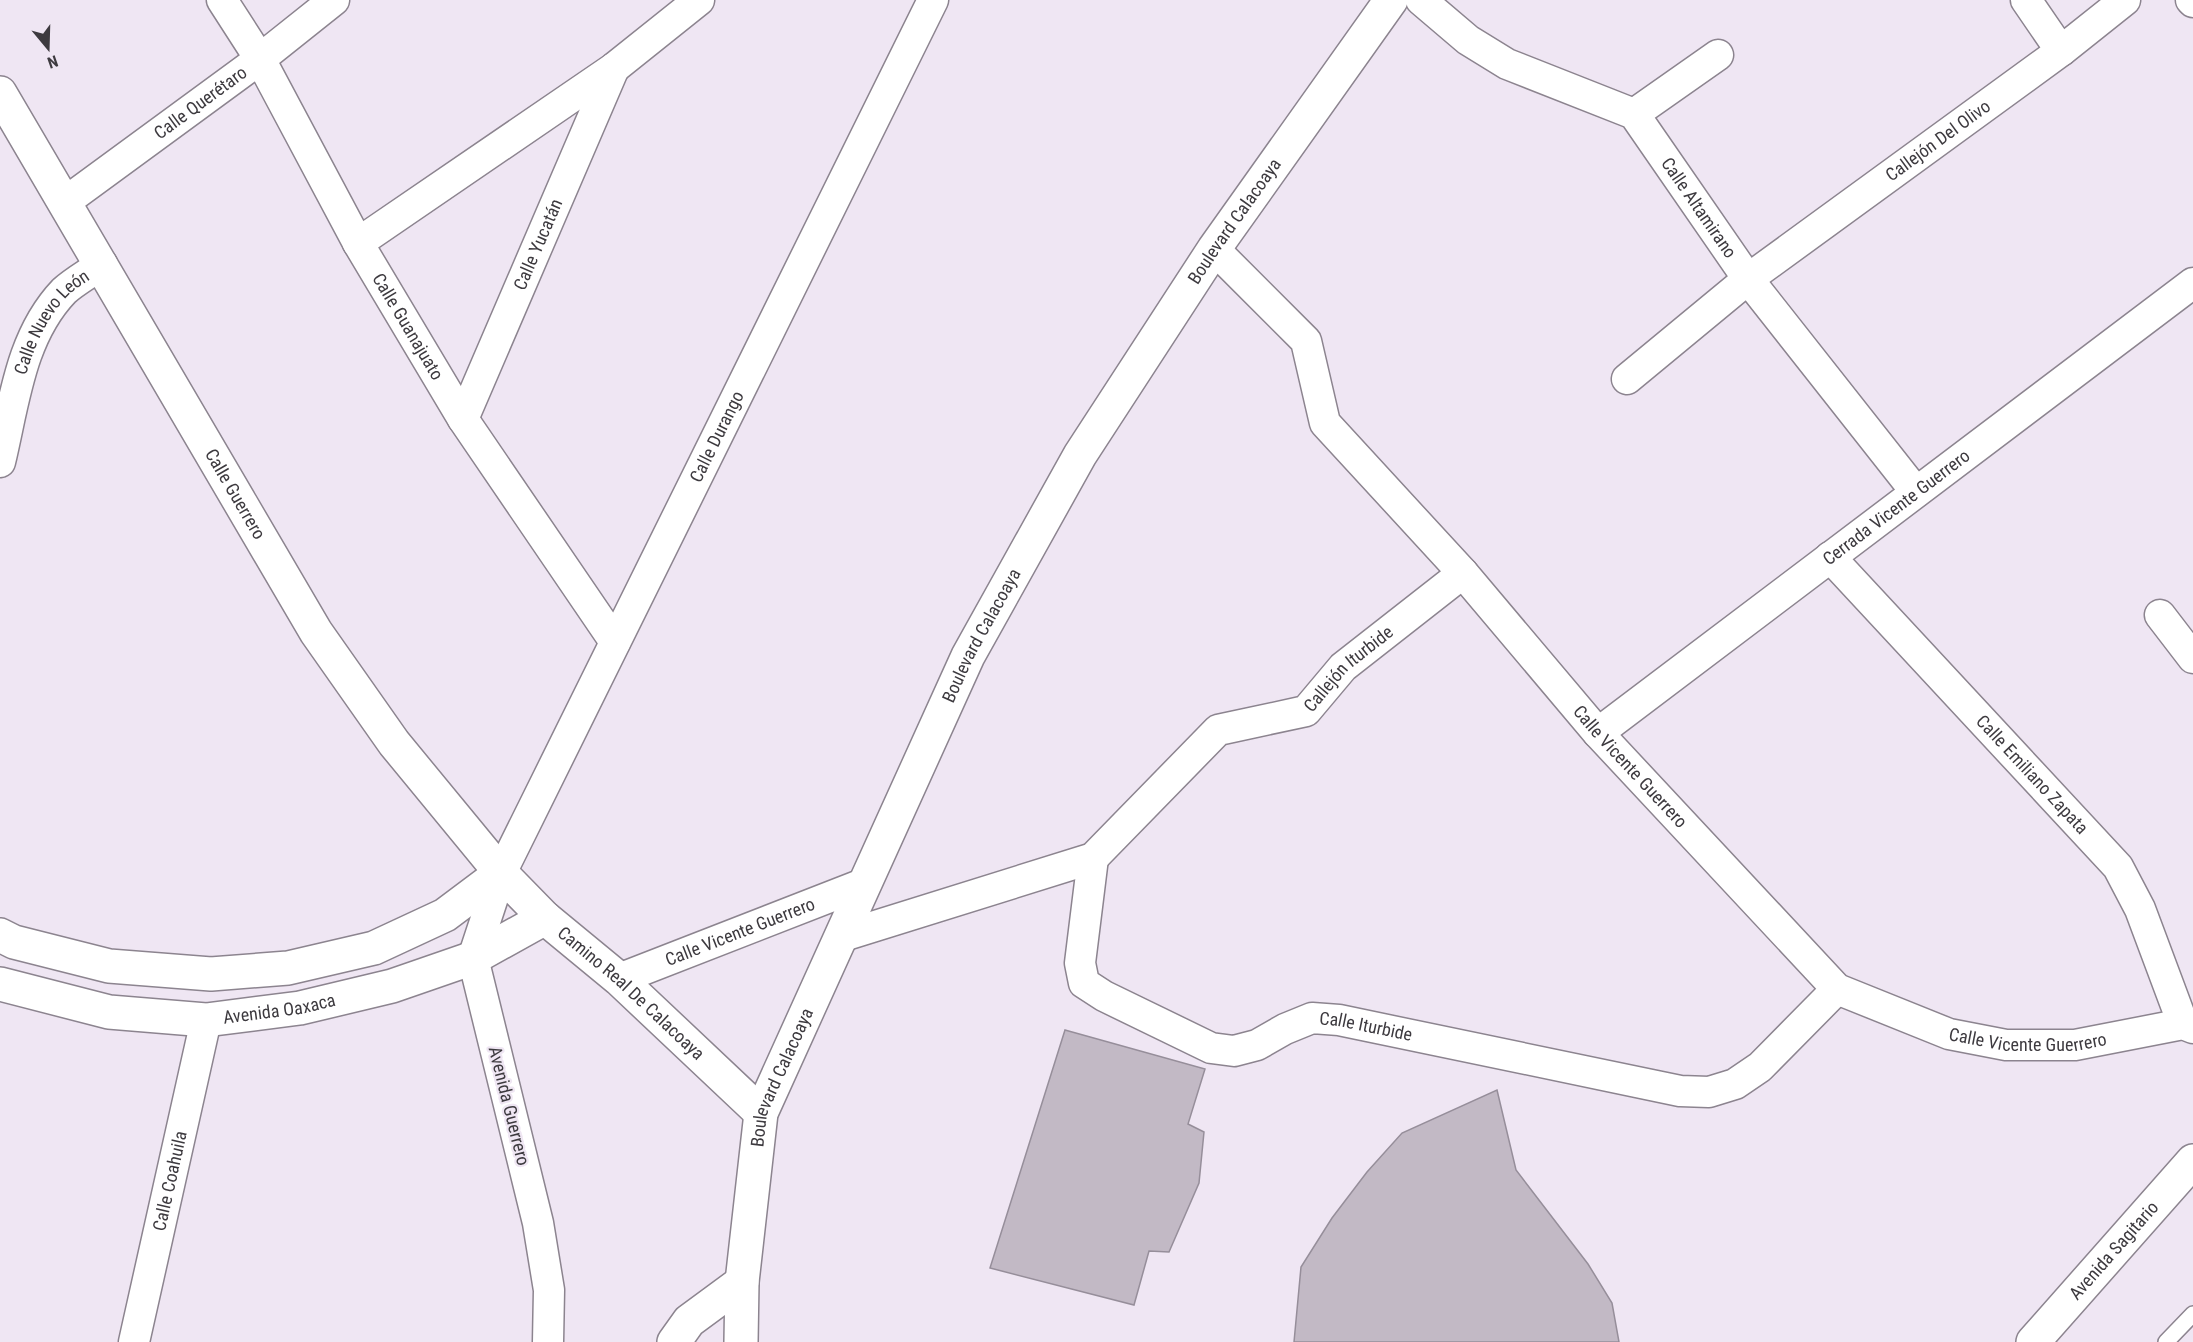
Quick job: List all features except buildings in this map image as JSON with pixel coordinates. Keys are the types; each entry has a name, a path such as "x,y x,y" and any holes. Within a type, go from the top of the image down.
{"street":[{"name":"Calle Guanajuato","path":"222,0 260,59 358,243 463,418 615,642"},
{"name":"Calle Querétaro","path":"65,202 260,59 334,0"},
{"name":"Calle Yucatán","path":"358,243 615,68 699,0"},
{"name":"Calle Durango","path":"501,873 933,0"},
{"name":"Boulevard Calacoaya","path":"741,1342 742,1282 761,1113 973,646 1080,455 1214,249 1391,0"},
{"path":"1421,0 1468,40 1507,64 1634,114 1718,55"},
{"path":"2026,0 2061,51"},
{"name":"Callejón Del Olivo","path":"1627,379 1748,279 2061,51 2125,0"},
{"name":"Calle Yucatán","path":"463,418 615,68"},
{"name":"Calle Guerrero","path":"0,93 316,632 394,743 501,873"},
{"name":"Calle Altamirano","path":"1634,114 1748,279 1916,492"},
{"name":"Calle Vicente Guerrero","path":"1214,249 1306,340 1325,423 1463,573 1598,733 1837,989 1950,1034 2006,1045 2075,1045 2188,1026"},
{"name":"Calle Nuevo León","path":"0,462 25,356 41,322 65,291 102,264"},
{"name":"Cerrada Vicente Guerrero","path":"1598,733 2193,283"},
{"name":"Calle Emiliano Zapata","path":"1830,557 2118,867 2140,909 2188,1026"},
{"name":"Callejón Iturbide","path":"1093,858 1218,730 1306,711 1342,667 1463,573"},
{"path":"2160,615 2193,658"},
{"path":"840,937 1093,858"},
{"name":"Calle Iturbide","path":"1093,858 1080,963 1084,983 1104,996 1212,1048 1234,1051 1257,1045 1312,1018 1339,1020 1680,1091 1709,1092 1735,1084 1760,1067 1837,989"},
{"path":"0,935 14,942 109,966 211,974 288,968 375,948 446,915 501,873"},
{"path":"474,958 501,873"},
{"name":"Camino Real De Calacoaya","path":"501,873 545,918 619,979 761,1113"},
{"name":"Calle Vicente Guerrero","path":"619,979 863,884"},
{"name":"Avenida Oaxaca","path":"0,984 109,1012 206,1020 300,1008 392,986 474,958 545,918"},
{"name":"Avenida Guerrero","path":"474,958 538,1223 549,1290 548,1342"},
{"name":"Calle Coahuila","path":"134,1342 206,1020"},
{"name":"Avenida Sagitario","path":"2033,1342 2190,1169"},
{"path":"674,1342 689,1321 742,1282"}],"lane":[{"path":"2166,1342 2191,1321"}]}
